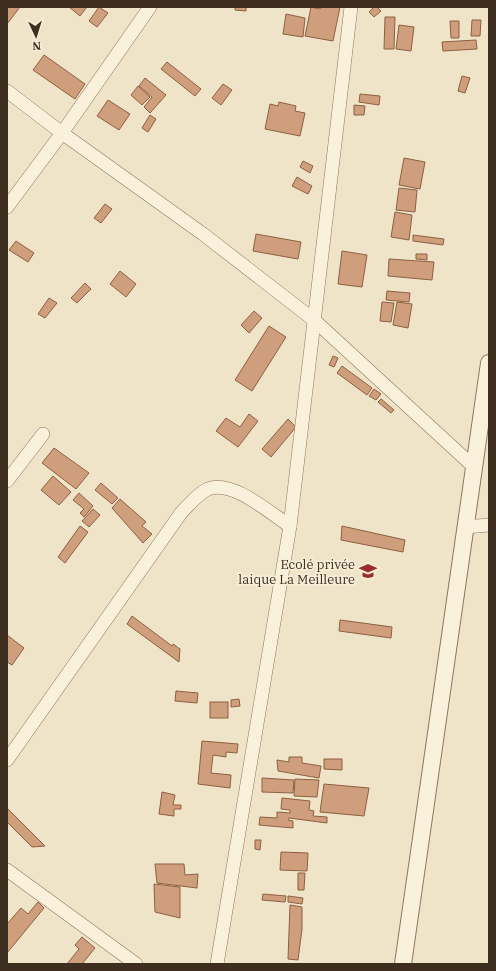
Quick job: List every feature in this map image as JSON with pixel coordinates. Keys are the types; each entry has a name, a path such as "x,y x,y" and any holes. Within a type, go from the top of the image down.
{"street":[{"path":"7,207 62,133 150,7"},
{"path":"218,964 290,526 351,7"},
{"path":"7,91 62,133 203,234 314,320 474,467"},
{"path":"403,964 489,363"},
{"path":"7,481 43,434"},
{"path":"7,760 181,514 197,496 209,489 224,487 240,492 290,526"},
{"path":"466,527 489,525"},
{"path":"7,870 136,964"}],"building":[{"path":"7,7 20,7 7,24"},
{"path":"69,7 87,7 80,16"},
{"path":"99,7 108,13 97,27 89,21"},
{"path":"235,7 246,7 246,11 235,10"},
{"path":"311,7 320,9 321,7 340,7 333,41 305,36"},
{"path":"374,7 377,7 381,11 374,17 369,12"},
{"path":"286,14 305,18 303,37 283,34"},
{"path":"385,17 395,17 394,49 384,49"},
{"path":"472,20 481,20 480,36 471,36"},
{"path":"450,21 459,21 459,38 451,38"},
{"path":"399,25 414,27 411,51 396,49"},
{"path":"476,40 477,49 443,51 442,42"},
{"path":"44,55 85,84 75,99 33,70"},
{"path":"167,62 201,89 195,96 161,69"},
{"path":"462,76 470,78 465,93 458,91"},
{"path":"145,78 166,95 150,113 144,107 152,97 139,86"},
{"path":"223,84 232,90 221,105 212,98"},
{"path":"138,86 150,97 142,105 131,95"},
{"path":"360,94 380,96 379,105 359,102"},
{"path":"108,100 130,114 119,130 97,116"},
{"path":"279,102 296,106 295,111 305,113 300,136 265,129 270,104 278,106"},
{"path":"354,105 365,106 364,115 354,115"},
{"path":"150,115 156,119 148,132 142,128"},
{"path":"404,158 425,162 420,189 399,185"},
{"path":"303,161 313,166 310,173 300,167"},
{"path":"297,177 312,186 308,194 292,186"},
{"path":"399,188 417,190 415,212 396,210"},
{"path":"105,204 112,209 101,223 94,218"},
{"path":"395,212 412,215 409,240 391,237"},
{"path":"256,234 301,242 298,259 253,251"},
{"path":"413,235 444,239 443,245 413,241"},
{"path":"16,241 34,253 28,262 9,250"},
{"path":"342,251 367,255 362,287 338,284"},
{"path":"416,254 427,254 427,260 416,259"},
{"path":"389,259 434,262 432,280 388,276"},
{"path":"120,271 136,284 126,297 110,284"},
{"path":"85,283 91,289 77,303 71,298"},
{"path":"387,291 410,293 409,302 386,300"},
{"path":"49,298 57,303 45,318 38,314"},
{"path":"382,302 394,303 391,322 380,321"},
{"path":"397,302 412,304 408,328 393,325"},
{"path":"254,311 262,318 249,333 241,325"},
{"path":"269,326 286,337 252,391 235,380"},
{"path":"333,356 338,358 334,367 329,365"},
{"path":"342,366 372,388 367,395 337,373"},
{"path":"374,389 381,394 376,400 369,396"},
{"path":"381,399 394,410 391,413 378,402"},
{"path":"249,414 258,421 238,447 216,431 226,418 240,427"},
{"path":"288,419 296,427 271,457 262,449"},
{"path":"54,448 89,473 76,489 42,463"},
{"path":"53,476 71,492 59,505 41,490"},
{"path":"101,483 118,498 112,504 95,490"},
{"path":"79,493 93,506 84,517 80,513 84,509 73,500"},
{"path":"120,499 146,522 142,526 152,534 143,543 112,508"},
{"path":"93,509 100,515 89,527 82,521"},
{"path":"80,526 88,532 65,563 58,557"},
{"path":"342,526 405,540 403,552 341,540"},
{"path":"132,616 172,646 173,644 180,649 179,662 127,624"},
{"path":"340,620 392,627 391,638 339,631"},
{"path":"7,635 24,648 12,665 7,662"},
{"path":"176,691 198,693 197,703 175,701"},
{"path":"239,699 240,706 231,707 231,700"},
{"path":"210,702 228,702 228,718 210,718"},
{"path":"202,741 238,744 237,753 226,752 226,757 213,755 211,773 231,775 230,788 198,784"},
{"path":"289,757 302,757 302,763 321,766 319,778 278,771 277,760 289,762"},
{"path":"324,759 342,759 342,770 324,769"},
{"path":"262,778 294,780 293,793 262,792"},
{"path":"295,779 319,780 317,797 294,796"},
{"path":"324,784 369,788 364,816 320,812"},
{"path":"162,792 175,795 173,805 181,805 181,809 174,809 174,816 159,814"},
{"path":"282,798 310,801 309,810 314,811 313,816 327,817 327,823 289,818 288,820 293,821 293,828 259,825 260,817 277,818 277,812 290,813 290,810 281,809"},
{"path":"7,808 45,846 32,847 7,822"},
{"path":"255,840 261,840 260,850 255,849"},
{"path":"281,852 308,853 307,871 280,870"},
{"path":"155,864 184,864 185,875 198,874 197,888 157,883"},
{"path":"298,873 305,873 304,890 298,890"},
{"path":"154,884 180,887 180,918 155,912"},
{"path":"263,894 286,896 285,902 262,900"},
{"path":"288,896 303,898 302,904 288,902"},
{"path":"38,902 44,908 7,953 7,924 21,908 28,914"},
{"path":"290,905 302,907 302,929 298,960 288,959"},
{"path":"82,937 95,948 82,964 67,964 79,949 75,945"}],"place":[{"name":"Ecolé privée laique La Meilleure","path":"368,571"}]}
